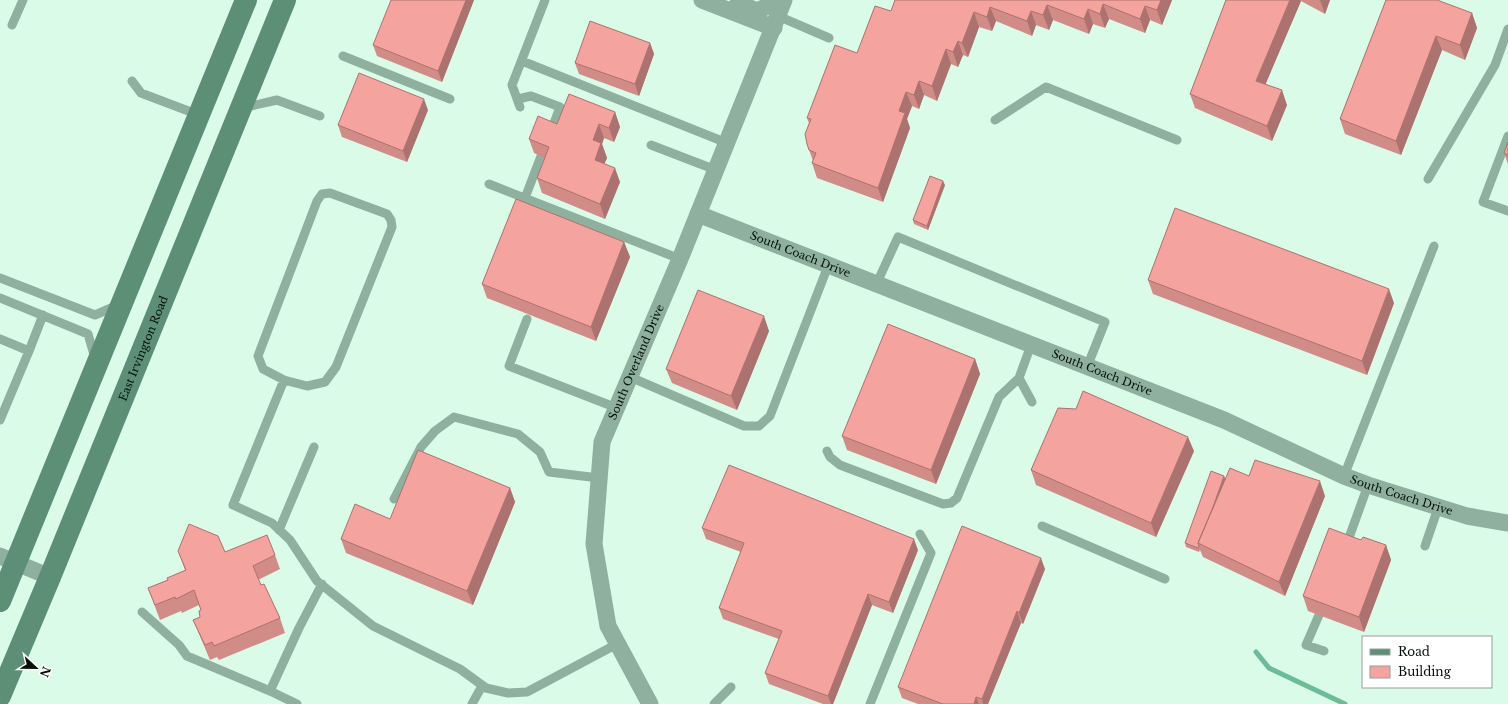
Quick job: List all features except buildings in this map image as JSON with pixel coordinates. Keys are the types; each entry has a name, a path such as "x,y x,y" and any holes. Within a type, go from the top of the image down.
{"main road":[{"path":"0,601 8,559 97,363 246,0"},
{"name":"East Irvington Road","path":"0,696 285,0"}],"street":[{"path":"702,0 778,15"},
{"path":"731,0 757,11 778,15"},
{"name":"South Overland Drive","path":"650,704 608,626 594,544 602,442 680,259 784,0"},
{"name":"South Coach Drive","path":"698,214 876,285 1224,420 1344,476 1438,508 1467,516 1508,523"},
{"path":"8,559 50,577"}],"lane":[{"path":"12,25 23,0"},
{"path":"545,0 512,85 519,103 531,96 560,108 550,134"},
{"path":"778,15 829,38"},
{"path":"1428,179 1495,65 1508,29"},
{"path":"343,56 450,99"},
{"path":"522,61 727,143"},
{"path":"132,81 141,93 199,115"},
{"path":"994,120 1046,87 1178,140"},
{"path":"241,108 277,100 320,116"},
{"path":"1508,136 1483,202 1508,212"},
{"path":"651,145 716,170"},
{"path":"525,198 541,156"},
{"path":"489,184 680,259"},
{"path":"330,193 387,214 392,220 392,227 336,367 325,382 307,386 284,380 264,369 258,356 317,201 322,194 330,193"},
{"path":"876,285 898,237 1105,322 1087,367"},
{"path":"1344,476 1434,246"},
{"path":"630,377 744,426 759,426 770,416 828,266"},
{"path":"0,278 95,315 122,303"},
{"path":"0,298 88,334 97,363"},
{"path":"0,420 44,315"},
{"path":"527,319 509,366 617,408"},
{"path":"0,339 29,351"},
{"path":"827,451 830,457 840,465 943,504 951,503 957,498 999,398 1019,378 1031,345"},
{"path":"1019,378 1032,402"},
{"path":"284,380 233,505 272,523 290,540 317,581 373,626 460,669 486,688 508,693 527,692 617,644"},
{"path":"394,499 421,447 435,431 454,417 518,434 540,452 549,472 599,478"},
{"path":"279,530 314,447"},
{"path":"1346,546 1368,485"},
{"path":"1425,546 1438,508"},
{"path":"1042,526 1164,579"},
{"path":"870,704 931,553 920,534"},
{"path":"270,691 299,628 322,584"},
{"path":"142,612 179,645 187,656 297,704"},
{"path":"1319,615 1306,645 1324,651"},
{"path":"472,704 482,686"},
{"path":"714,704 731,687"}],"waterway":[{"path":"1256,652 1269,668 1345,704"}]}
